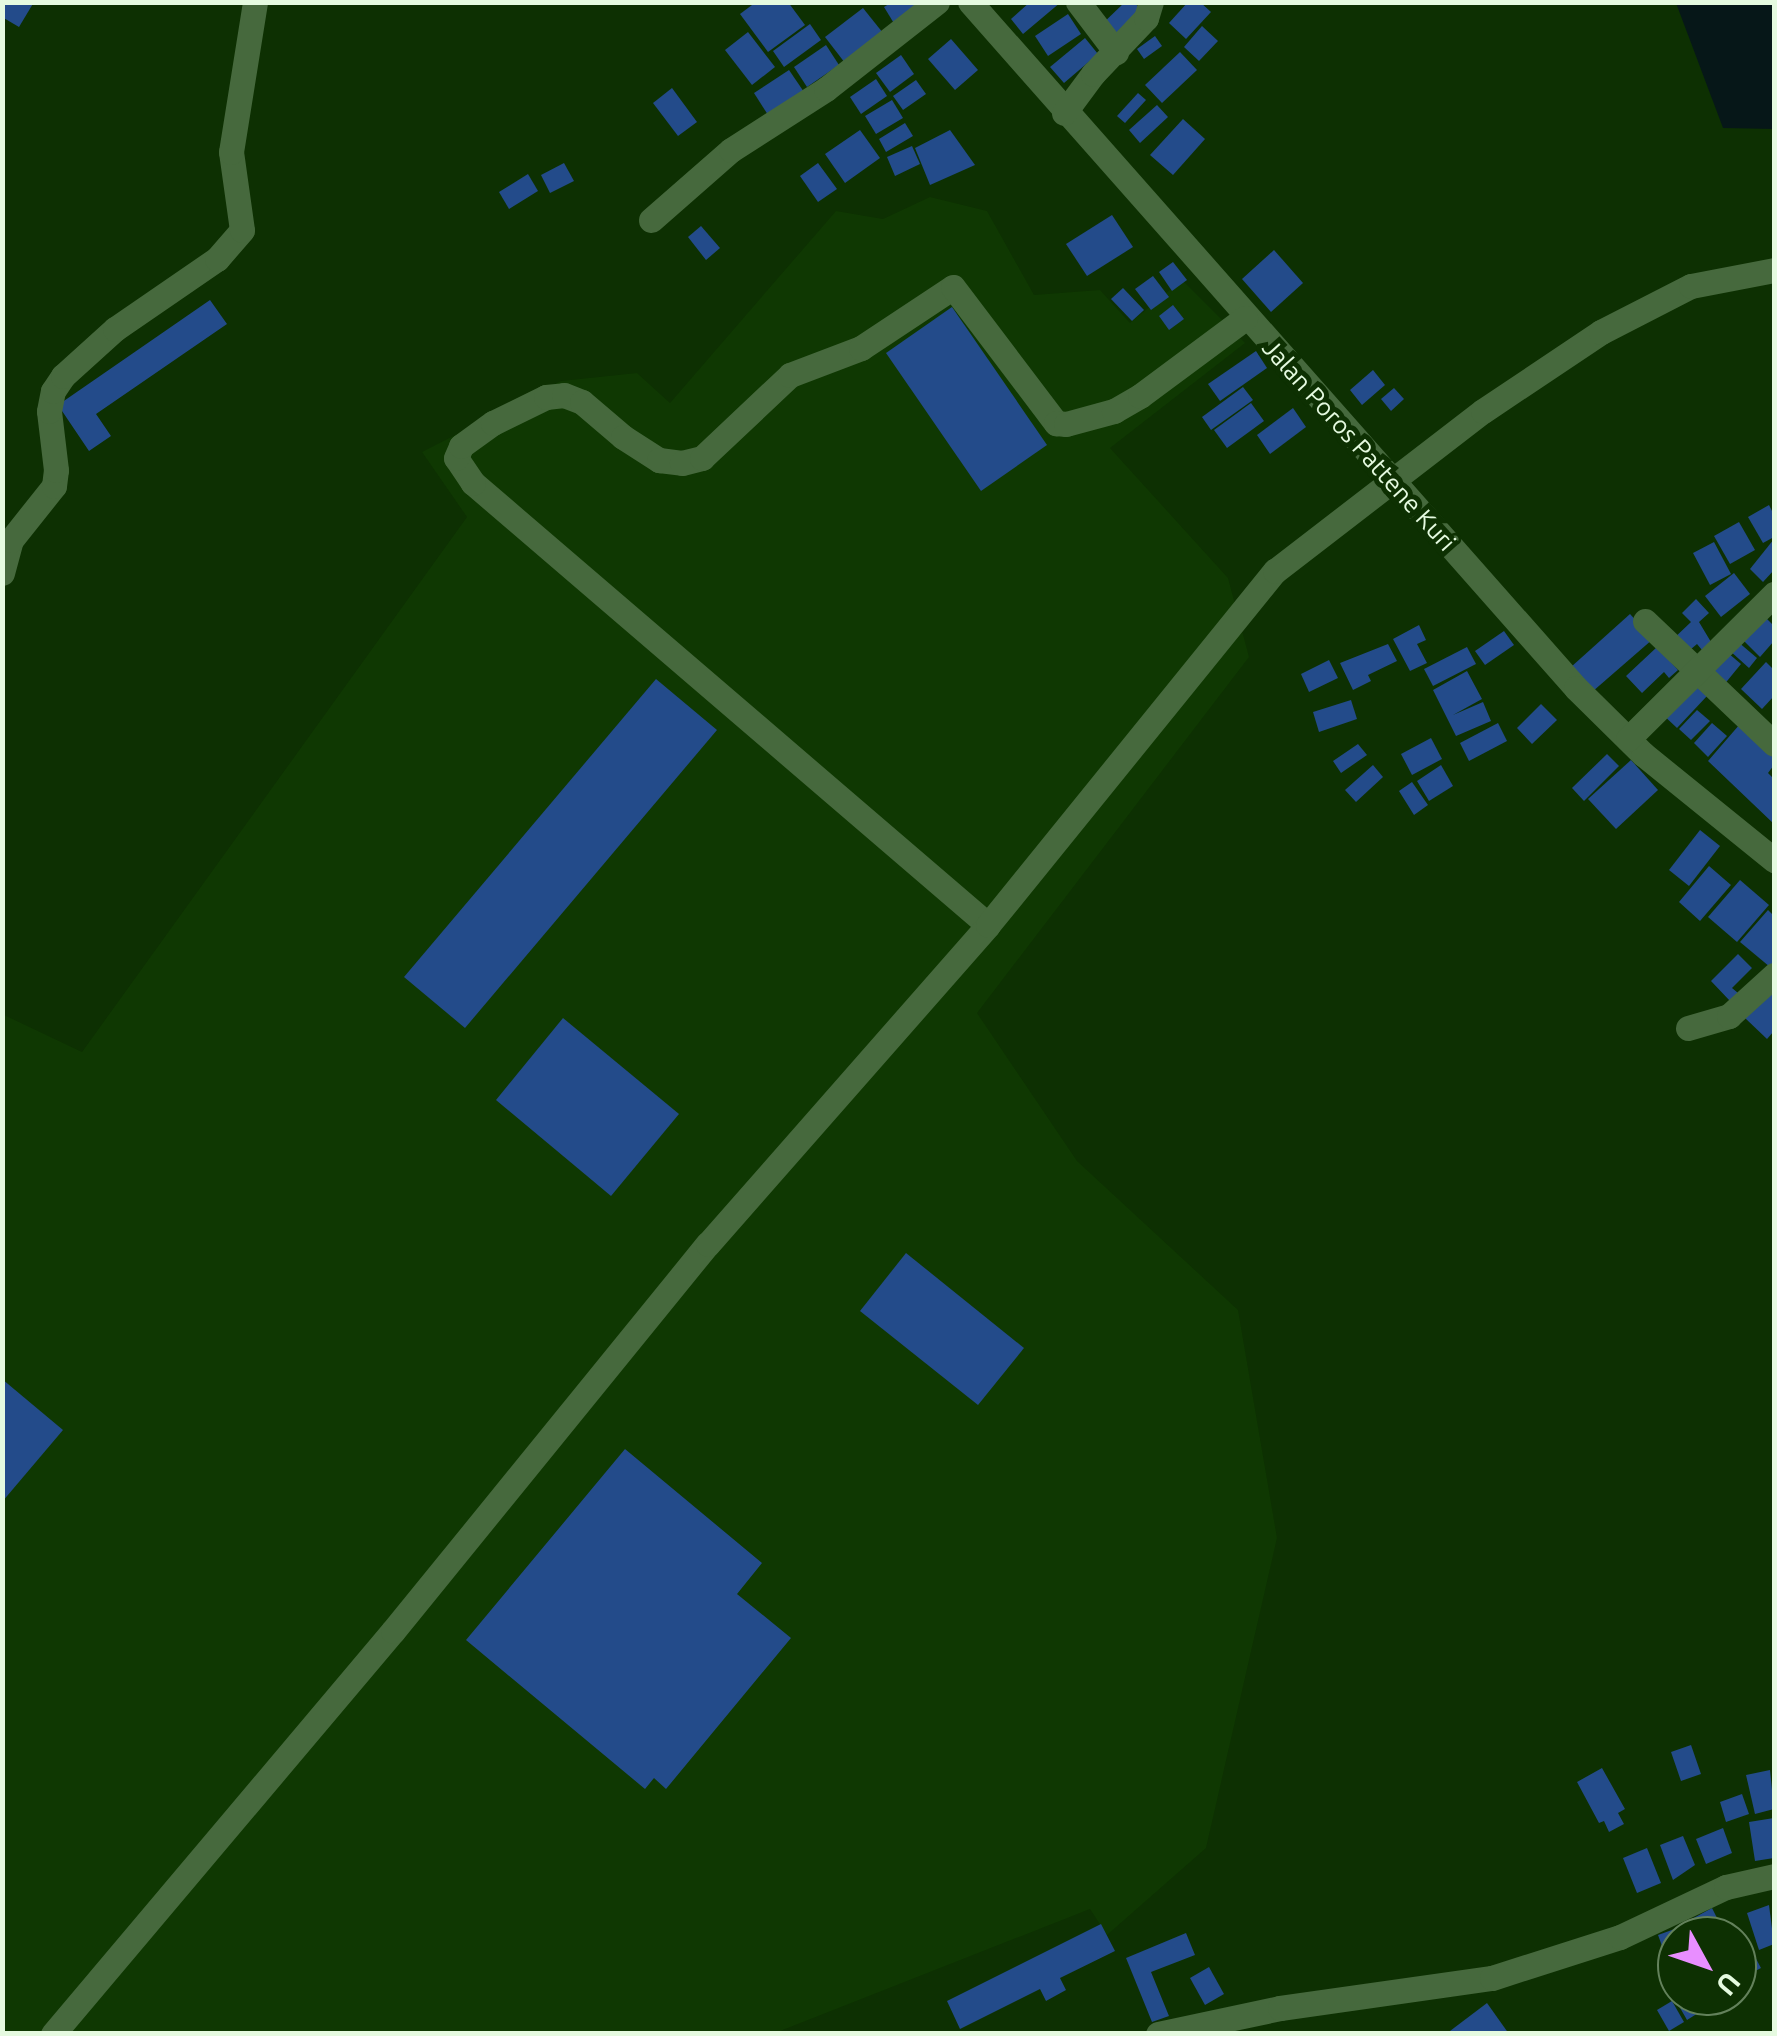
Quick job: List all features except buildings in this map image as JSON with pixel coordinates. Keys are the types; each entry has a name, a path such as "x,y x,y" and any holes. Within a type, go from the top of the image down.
{"street":[{"path":"2,573 11,540 54,486 56,470 49,411 53,391 63,376 115,329 217,259 242,230 231,152 255,2"},
{"path":"651,220 731,150 826,89 937,2"},
{"name":"Jalan Poros Pattene Kuri","path":"970,2 1245,318 1576,688 1628,739 1774,860"},
{"path":"1078,2 1116,52"},
{"path":"1064,113 1092,74 1146,18 1150,2"},
{"path":"53,2034 392,1631 708,1244 988,925 1276,571 1390,480 1601,332 1691,286 1774,270"},
{"path":"988,925 473,483 456,458 461,446 492,423 546,397 564,395 582,402 623,437 659,460 682,463 702,458 790,375 860,348 953,287 1056,423 1066,424 1114,411 1245,318"},
{"path":"1628,739 1774,594"},
{"path":"1645,622 1774,744"},
{"path":"1688,1028 1729,1016 1774,975"},
{"path":"1158,2034 1280,2008 1492,1978 1620,1937 1726,1887 1774,1876"}],"shaded area":[{"path":"1676,3 1774,3 1774,129 1723,128"},
{"path":"930,197 987,211 1034,295 1100,290 1130,323 1182,280 1245,343 1110,448 1228,578 1249,657 977,1013 1077,1161 1238,1310 1277,1538 1206,1848 1107,1935 1090,1909 775,2033 3,2033 2,1014 82,1052 467,517 422,452 561,381 637,373 670,403 836,211 883,219"}]}
